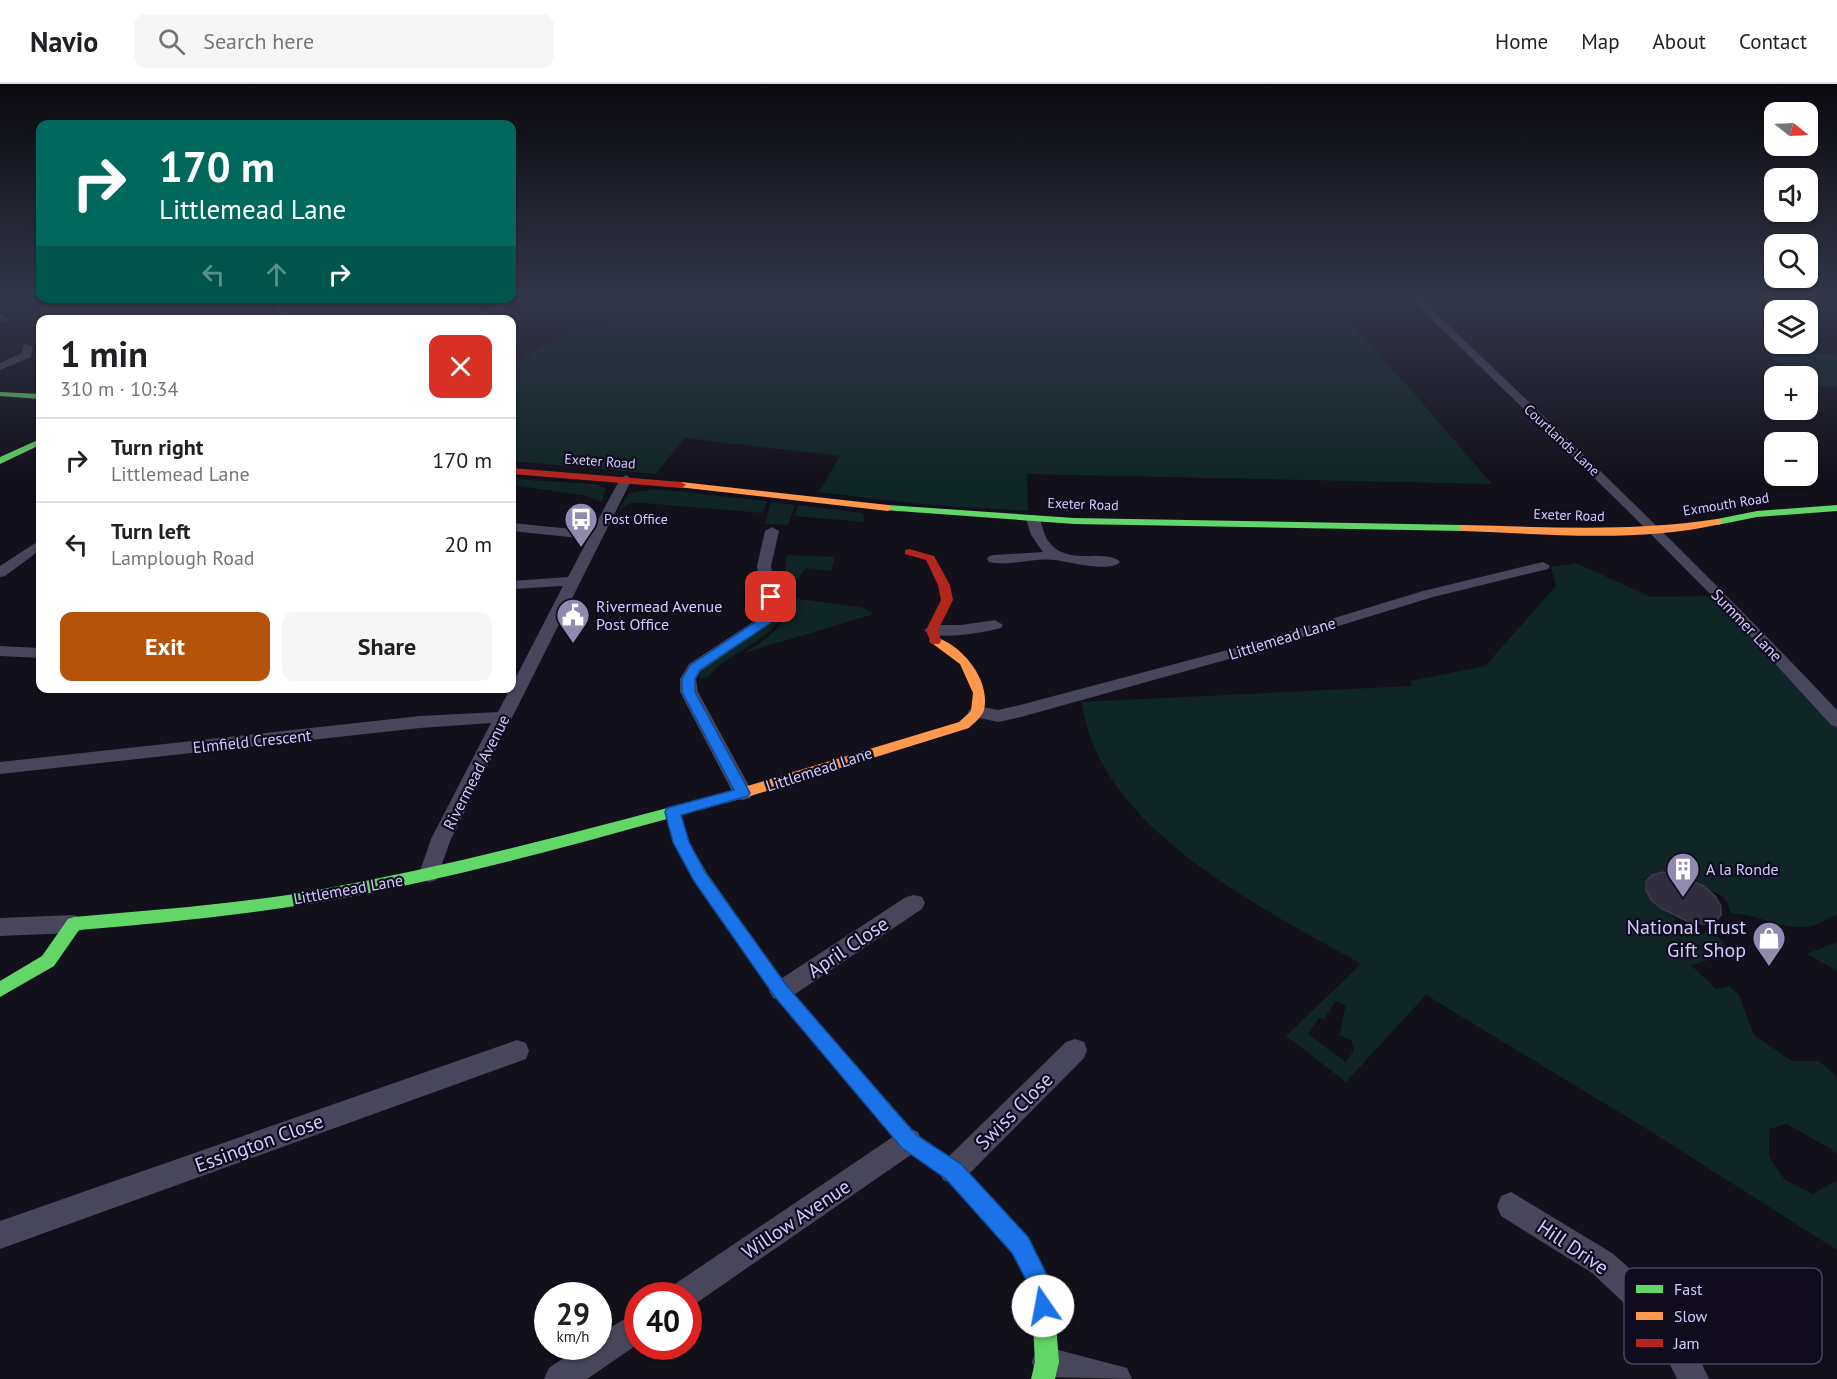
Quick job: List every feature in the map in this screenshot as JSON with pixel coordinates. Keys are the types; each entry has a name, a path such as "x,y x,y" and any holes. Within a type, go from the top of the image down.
{"main road":[{"path":"0,394 36,397"},
{"path":"0,461 36,444"},
{"name":"Exeter Road","path":"516,471 626,479 907,510 1033,519 1431,526 1602,533 1656,531"},
{"name":"Exmouth Road","path":"1656,531 1757,514 1837,508"},
{"path":"909,552 930,558 944,585 947,600 933,630 934,640 968,665 979,693 977,712"},
{"name":"Littlemead Lane","path":"74,924 173,915 347,891 532,850 743,793 886,748 949,731 964,725 977,712"},
{"path":"673,812 681,842 699,876 781,991 909,1142 953,1172 1020,1245 1042,1287 1045,1371"},
{"path":"0,990 48,961 74,924"}],"street":[{"path":"0,367 16,360"},
{"name":"Courtlands Lane","path":"1480,360 1656,531"},
{"name":"Rivermead Avenue","path":"429,874 441,839 626,479"},
{"path":"1033,519 1041,541 1053,556"},
{"path":"516,527 596,536"},
{"path":"743,793 689,692 688,679 695,668 765,621 771,609 764,566 772,531"},
{"name":"Summer Lane","path":"1656,531 1736,611 1837,721"},
{"path":"0,573 36,547"},
{"path":"994,559 1053,556 1062,559 1113,562"},
{"name":"Littlemead Lane","path":"977,712 998,716 1021,711 1241,651 1428,594 1543,566"},
{"path":"516,585 574,581"},
{"path":"933,630 961,630 995,625"},
{"path":"0,651 36,653"},
{"name":"Elmfield Crescent","path":"0,768 420,722 504,717"},
{"name":"April Close","path":"781,991 914,903"},
{"path":"0,927 74,924"},
{"name":"Swiss Close","path":"953,1172 1075,1050"},
{"name":"Essington Close","path":"0,1235 517,1051"},
{"name":"Willow Avenue","path":"702,1282 909,1142"},
{"name":"Hill Drive","path":"1511,1206 1602,1263 1624,1283"},
{"path":"560,1379 624,1336"},
{"name":"Hill Drive","path":"1686,1364 1693,1379"},
{"path":"1045,1371 1116,1379"}],"green space":[{"path":"520,360 1384,360 1492,484 1027,474 1028,511 919,504 819,492 840,456 684,438 656,474 516,461 516,363"},
{"path":"1776,360 1837,360 1837,387 1818,386 1818,366 1784,366"},
{"path":"516,479 596,484 606,489 601,502 588,496 516,486"},
{"path":"655,489 767,501 763,513 643,503 630,503 618,511 629,493"},
{"path":"771,502 795,505 788,525 765,524"},
{"path":"798,505 863,513 865,522 795,516"},
{"path":"787,555 835,557 831,571 806,568 798,579 787,577 785,565"},
{"path":"1576,563 1651,597 1711,596 1837,728 1837,914 1810,927 1787,926 1731,913 1723,896 1677,873 1660,872 1652,874 1645,880 1650,898 1658,907 1675,918 1675,925 1703,934 1706,930 1719,938 1732,953 1691,965 1716,989 1729,986 1739,995 1754,1035 1792,1061 1819,1061 1837,1077 1837,1155 1831,1149 1787,1124 1769,1129 1769,1157 1785,1180 1813,1194 1837,1180 1837,1250 1650,1131 1426,995 1346,1082 1286,1036 1361,964 1246,898 1171,844 1139,813 1112,779 1090,737 1081,702 1412,686 1410,681 1485,666 1556,586 1551,567","holes":["1336,1001 1346,1006 1339,1035 1351,1040 1354,1050 1346,1062 1308,1034 1319,1018 1324,1019"]},
{"path":"780,598 788,598 783,613 766,634 729,659 707,678 699,678 704,669 721,654 764,628 775,615"},
{"path":"792,598 864,608 874,614 744,653 775,631 786,616"},
{"path":"1837,942 1837,971 1807,954"}],"building":[{"name":"A la Ronde","path":"1662,872 1675,874 1704,886 1715,896 1721,906 1721,915 1716,921 1705,924 1691,923 1662,909 1651,900 1646,890 1646,881 1652,875"}],"traffic: fast":[{"path":"0,394 36,397"},
{"path":"0,461 36,444"},
{"path":"888,508 1074,521 1463,528"},
{"path":"1717,522 1757,514 1837,508"},
{"path":"0,990 48,961 74,924 247,907 350,890 497,858 739,794"},
{"path":"673,812 681,842 700,876 781,991 909,1141 953,1171 1020,1245 1042,1287 1047,1362 1043,1379"}],"traffic: slow":[{"path":"681,485 888,508"},
{"path":"1463,528 1622,531 1654,530 1717,522"},
{"path":"739,794 964,725 977,712 979,693 965,662 935,641"}],"traffic: jam":[{"path":"516,471 681,485"},
{"path":"909,552 930,558 944,585 947,600 932,630 935,641"}],"place":[{"name":"Post Office","path":"581,548"},
{"name":"Rivermead Avenue Post Office","path":"573,644"},
{"name":"A la Ronde","path":"1683,898"},
{"name":"National Trust Gift Shop","path":"1769,967"}],"route":[{"path":"771,597 771,609 765,621 695,668 688,679 689,692 743,793 673,812 681,842 699,876 781,991 909,1142 953,1172 1020,1245 1042,1287 1043,1306"}]}
